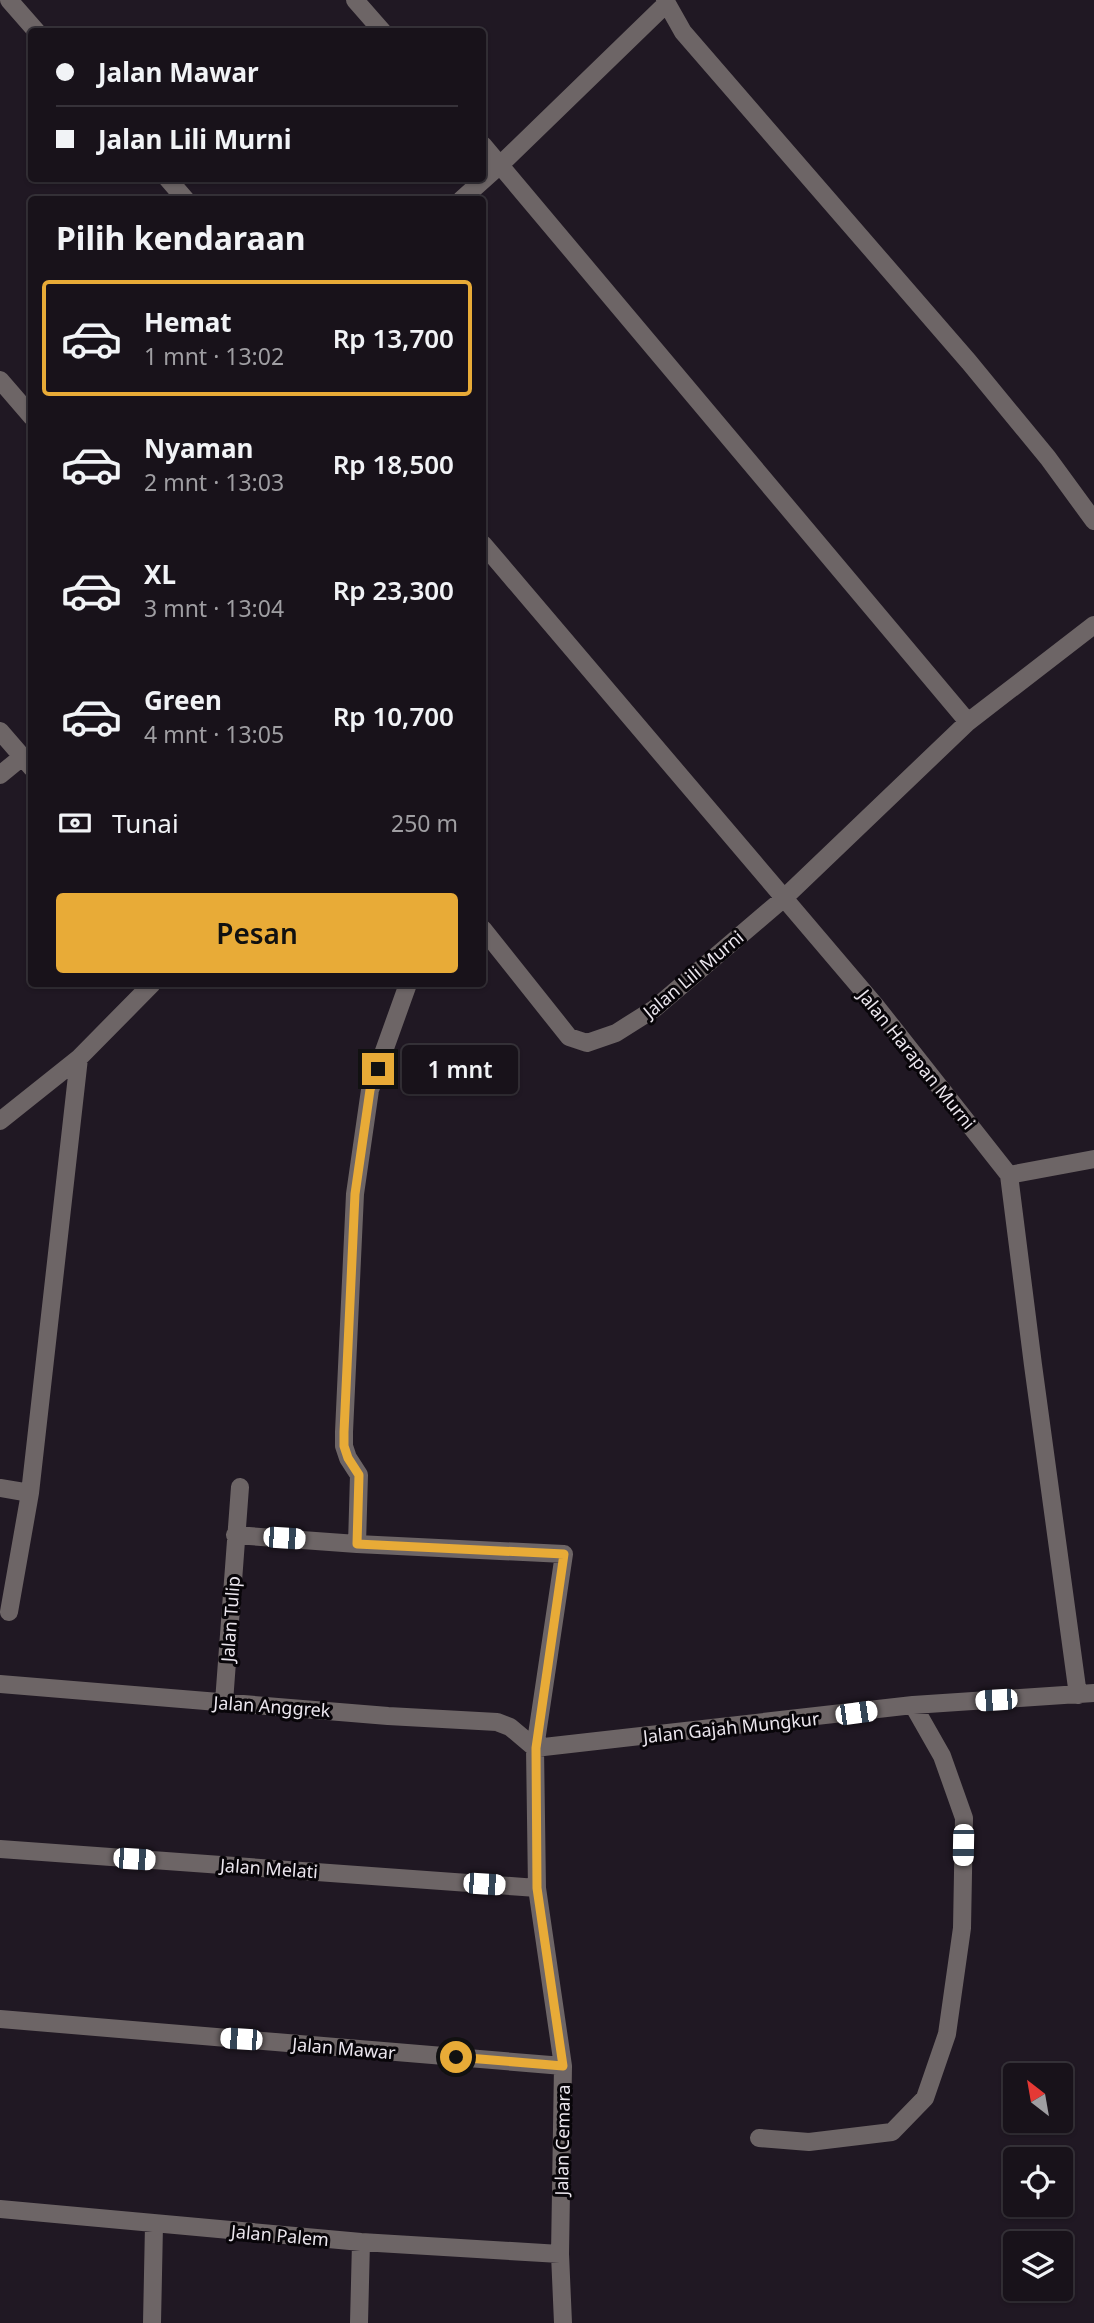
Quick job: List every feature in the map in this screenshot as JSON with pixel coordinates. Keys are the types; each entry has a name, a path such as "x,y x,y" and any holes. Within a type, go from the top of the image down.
{"street":[{"path":"9,0 34,28"},
{"path":"355,0 380,28"},
{"path":"486,178 666,1 683,32 969,362 1048,458 1094,521"},
{"path":"486,149 968,722"},
{"path":"170,182 183,196"},
{"path":"465,196 481,182"},
{"path":"0,380 28,412"},
{"name":"Jalan Harapan Murni","path":"486,548 875,1005 1009,1175"},
{"name":"Jalan Lili Murni","path":"486,933 569,1037 587,1044 616,1033 654,1009 783,899 968,722 1094,625"},
{"path":"0,731 27,762 0,775"},
{"path":"0,1121 79,1058 149,987"},
{"path":"235,1535 357,1544 359,1475 344,1446 355,1194 370,1090 407,987"},
{"path":"9,1612 30,1493 79,1058"},
{"path":"1086,1694 1033,1365 1009,1175 1094,1159"},
{"name":"Jalan Tulip","path":"224,1702 240,1487"},
{"path":"0,1488 30,1493"},
{"name":"Jalan Cemara","path":"357,1544 564,1554 536,1748 537,1888 563,2066 563,2323"},
{"name":"Jalan Anggrek","path":"0,1684 497,1722 510,1727 536,1748"},
{"name":"Jalan Gajah Mungkur","path":"536,1748 913,1705 1086,1694"},
{"path":"759,2138 809,2142 892,2132 925,2098 947,2034 955,1981 962,1928 964,1818 942,1756 913,1705"},
{"name":"Jalan Melati","path":"0,1849 537,1888"},
{"name":"Jalan Mawar","path":"0,2019 563,2066"},
{"name":"Jalan Palem","path":"0,2209 361,2242 561,2253"},
{"path":"152,2323 154,2225"},
{"path":"359,2323 361,2242"}],"route":[{"path":"378,1069 370,1090 355,1194 344,1432 344,1446 348,1458 359,1475 357,1544 564,1554 536,1748 537,1888 563,2066 456,2057"}]}
